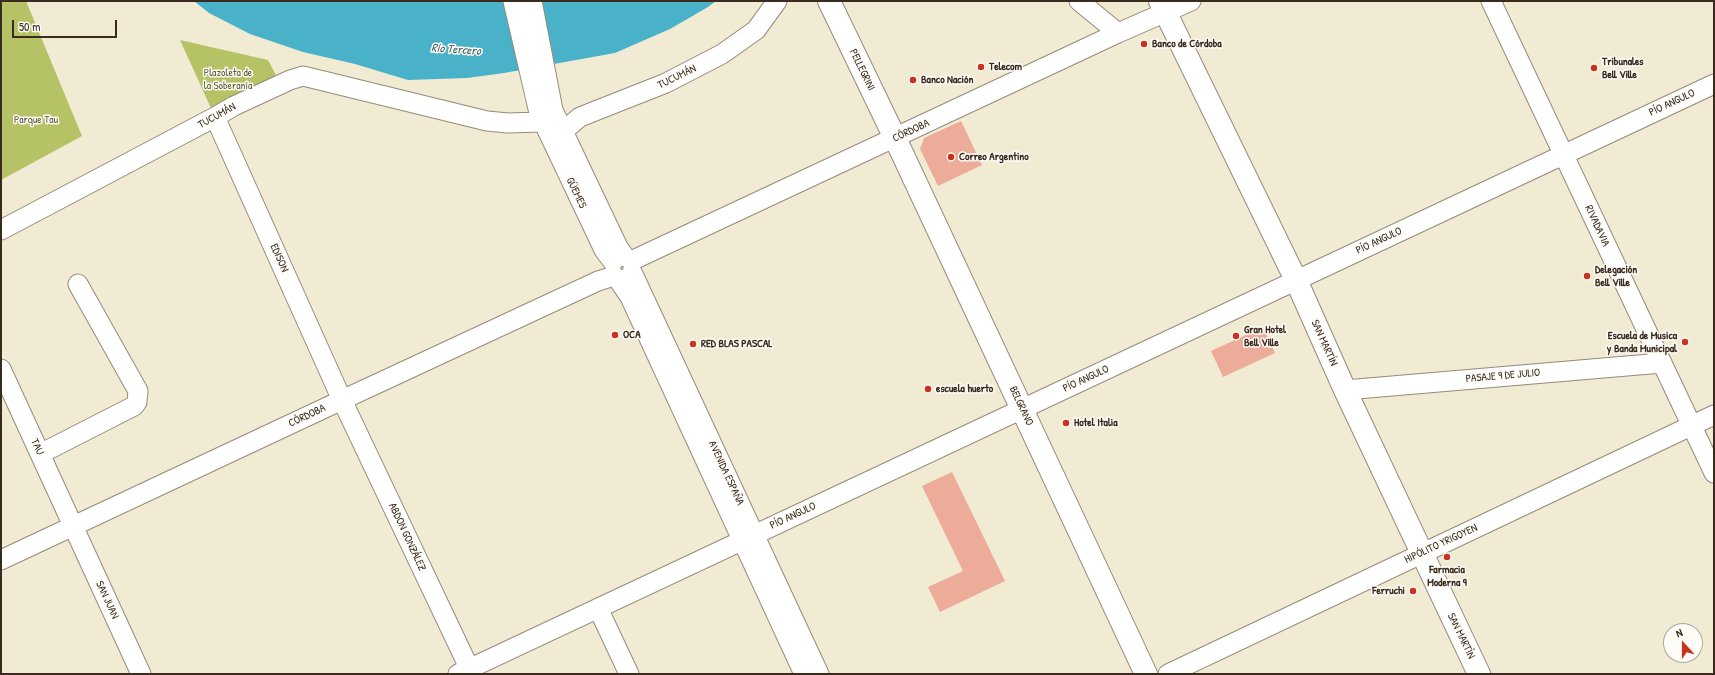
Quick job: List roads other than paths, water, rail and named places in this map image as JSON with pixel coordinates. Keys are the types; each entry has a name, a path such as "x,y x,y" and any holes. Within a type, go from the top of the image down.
{"main road":[{"name":"PELLEGRINI","path":"829,1 896,138"},
{"name":"SAN MARTÍN","path":"1163,7 1296,280 1421,554 1479,674"},
{"name":"BELGRANO","path":"896,138 1146,674"}],"street":[{"path":"513,1 554,126"},
{"path":"532,1 553,110 554,126"},
{"name":"TUCUMÁN","path":"1,230 234,106 290,80 304,76 487,121 554,126 666,83 722,54 756,30 777,1"},
{"path":"1079,1 1118,33"},
{"name":"CÓRDOBA","path":"1,560 71,521 340,394 620,267 896,138 1118,33 1163,7 1191,1"},
{"name":"RIVADAVIA","path":"1490,1 1714,473"},
{"name":"PÍO ANGULO","path":"466,672 598,608 1714,84"},
{"name":"EDISON","path":"215,117 340,394"},
{"name":"GÜEMES","path":"554,126 604,250 620,267"},
{"name":"AVENIDA ESPAÑA","path":"620,267 748,538 819,674"},
{"path":"40,454 134,406 137,402 138,391 78,284"},
{"name":"PASAJE 9 DE JULIO","path":"1345,390 1662,363"},
{"name":"TAU","path":"1,369 71,521"},
{"name":"ABDON GONZÁLEZ","path":"340,394 466,672"},
{"name":"HIPÓLITO YRIGOYEN","path":"1168,674 1714,415"},
{"name":"CÓRDOBA","path":"1,552 60,523 71,521"},
{"name":"SAN JUAN","path":"71,521 141,674"},
{"name":"AVENIDA ESPAÑA","path":"748,538 804,674"},
{"path":"598,608 630,674"}],"water":[{"name":"Río Tercero","path":"194,1 716,1 670,29 615,53 504,73 467,78 408,80 355,64 303,52 250,34 209,13"}],"place":[{"name":"Banco de Córdoba","path":"1144,44"},
{"name":"Telecom","path":"981,67"},
{"name":"Tribunales Bell Ville","path":"1594,68"},
{"name":"Banco Nación","path":"913,80"},
{"name":"Correo Argentino","path":"951,157"},
{"name":"Delegación Bell Ville","path":"1587,276"},
{"name":"OCA","path":"615,335"},
{"name":"Gran Hotel Bell Ville","path":"1236,336"},
{"name":"Escuela de Musica y Banda Municipal","path":"1685,342"},
{"name":"RED BLAS PASCAL","path":"693,344"},
{"name":"escuela huerto","path":"928,389"},
{"name":"Hotel Italia","path":"1066,423"},
{"name":"Farmacia Moderna 9","path":"1447,557"},
{"name":"Ferruchi","path":"1413,591"}],"park label":[{"name":"Plazoleta de la Soberanía","path":"228,79"},
{"name":"Parque Tau","path":"36,120"}]}
